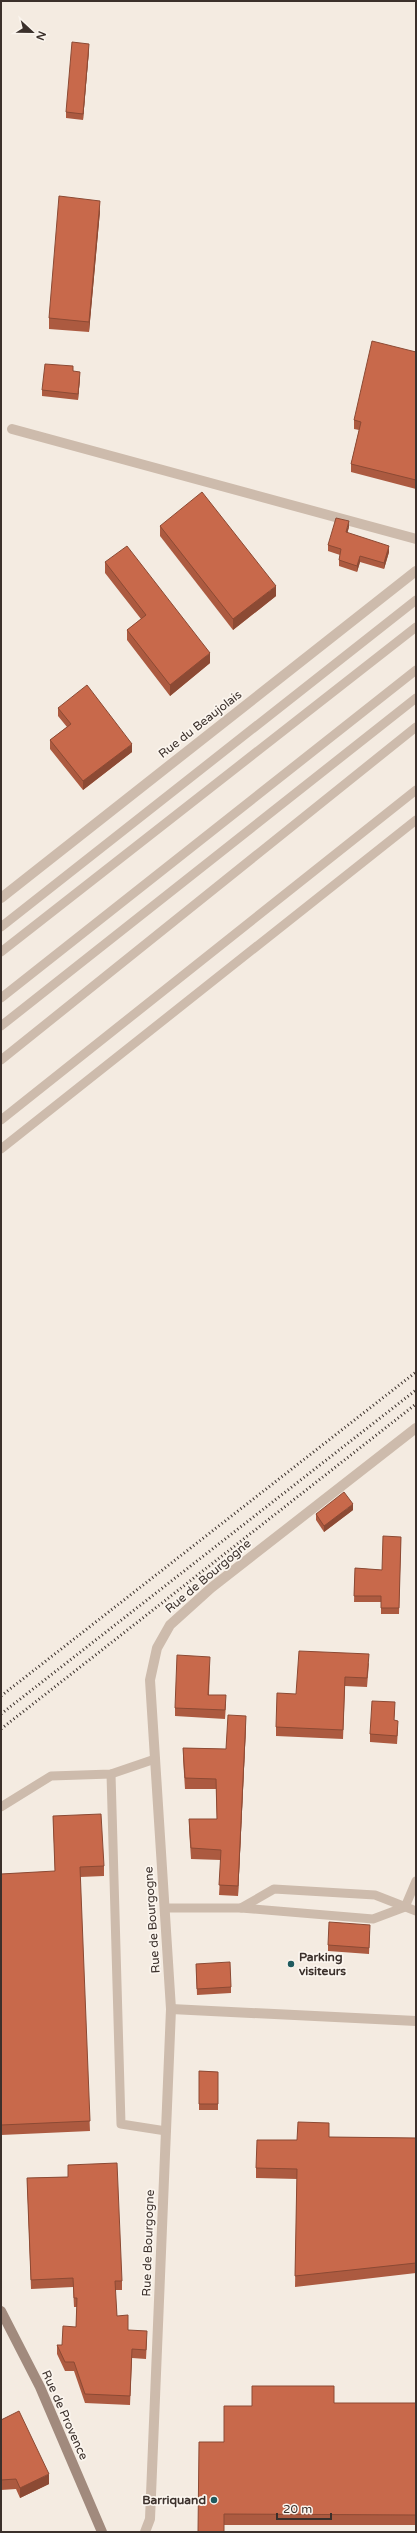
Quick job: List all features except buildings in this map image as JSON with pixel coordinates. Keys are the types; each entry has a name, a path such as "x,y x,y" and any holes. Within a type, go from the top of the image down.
{"main road":[{"name":"Rue de Provence","path":"1,2311 40,2387 102,2532"}],"street":[{"path":"12,428 416,539"},
{"name":"Rue du Beaujolais","path":"1,898 416,571"},
{"name":"Rue de Bourgogne","path":"145,2532 150,2519 171,2009 150,1680 157,1648 170,1625 211,1588 416,1428"},
{"path":"171,2009 416,2021"}],"lane":[{"path":"1,927 416,600"},
{"path":"1,952 416,627"},
{"path":"1,998 416,670"},
{"path":"1,1026 416,698"},
{"path":"1,1060 416,727"},
{"path":"1,1120 416,790"},
{"path":"1,1149 416,820"},
{"path":"1,1807 51,1776 111,1774 155,1759"},
{"path":"111,1774 120,2124 166,2131"},
{"path":"164,1908 241,1908 373,1919 406,1907 416,1881"},
{"path":"241,1908 274,1889 375,1896 416,1911"}],"railway":[{"path":"1,1696 416,1372"},
{"path":"1,1714 416,1390"},
{"path":"1,1729 416,1404"}],"place":[{"name":"Parking visiteurs","path":"291,1964"},
{"name":"Barriquand","path":"214,2500"}]}
